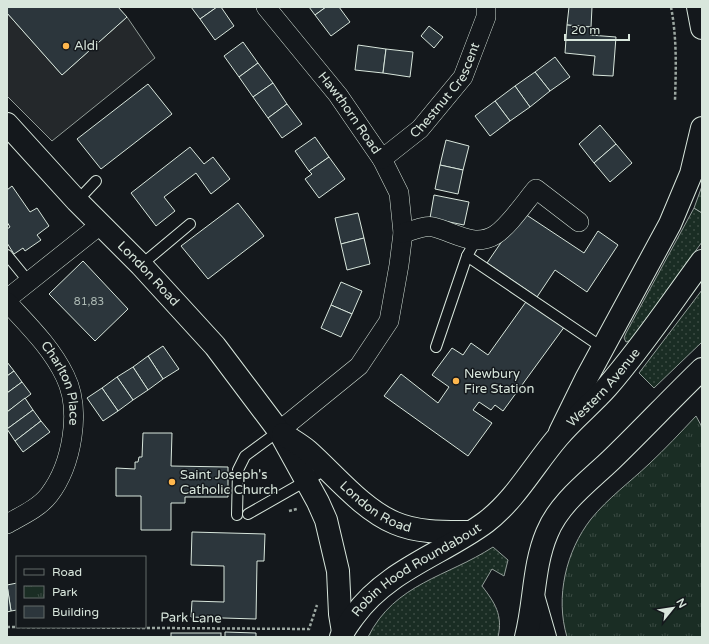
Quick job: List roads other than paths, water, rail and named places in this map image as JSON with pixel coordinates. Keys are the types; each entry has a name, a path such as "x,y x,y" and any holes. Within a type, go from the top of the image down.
{"main road":[{"path":"698,7 702,28"},
{"name":"London Road","path":"7,124 77,201 141,265 215,346 279,431 326,520 335,551 338,571 342,634"},
{"path":"558,436 673,216 691,174 702,128"},
{"name":"Western Avenue","path":"500,510 523,484 558,436 606,388 630,360 702,261"},
{"path":"526,637 534,599 539,555 547,532 555,518 584,485 702,369"},
{"name":"London Road","path":"279,431 307,450 326,469 372,509 396,524 428,531 470,532"},
{"name":"Robin Hood Roundabout","path":"342,634 358,611 385,584 406,569 470,532 500,510"},
{"path":"534,599 545,637"}],"street":[{"name":"Hawthorn Road","path":"266,7 338,95 382,159 399,193 403,233 389,321 359,366 279,431"},
{"name":"Chestnut Crescent","path":"382,159 420,129 463,77 486,17 486,7"},
{"path":"403,233 432,227 466,239 472,248 496,234 536,189 579,222"},
{"path":"7,301 100,224"},
{"name":"Charlton Place","path":"7,301 45,344 62,370 66,377 75,414 68,459 49,495 26,514 7,524"}],"lane":[{"path":"77,201 96,181"},
{"path":"141,265 190,224"},
{"path":"436,347 472,248 517,288 603,348"},
{"path":"7,254 29,282"},
{"path":"236,515 238,470 245,456 279,431"},
{"path":"248,514 326,469"}],"place":[{"name":"Aldi","path":"66,46"},
{"name":"Newbury Fire Station","path":"456,381"},
{"name":"Saint Joseph's Catholic Church","path":"172,482"}]}
